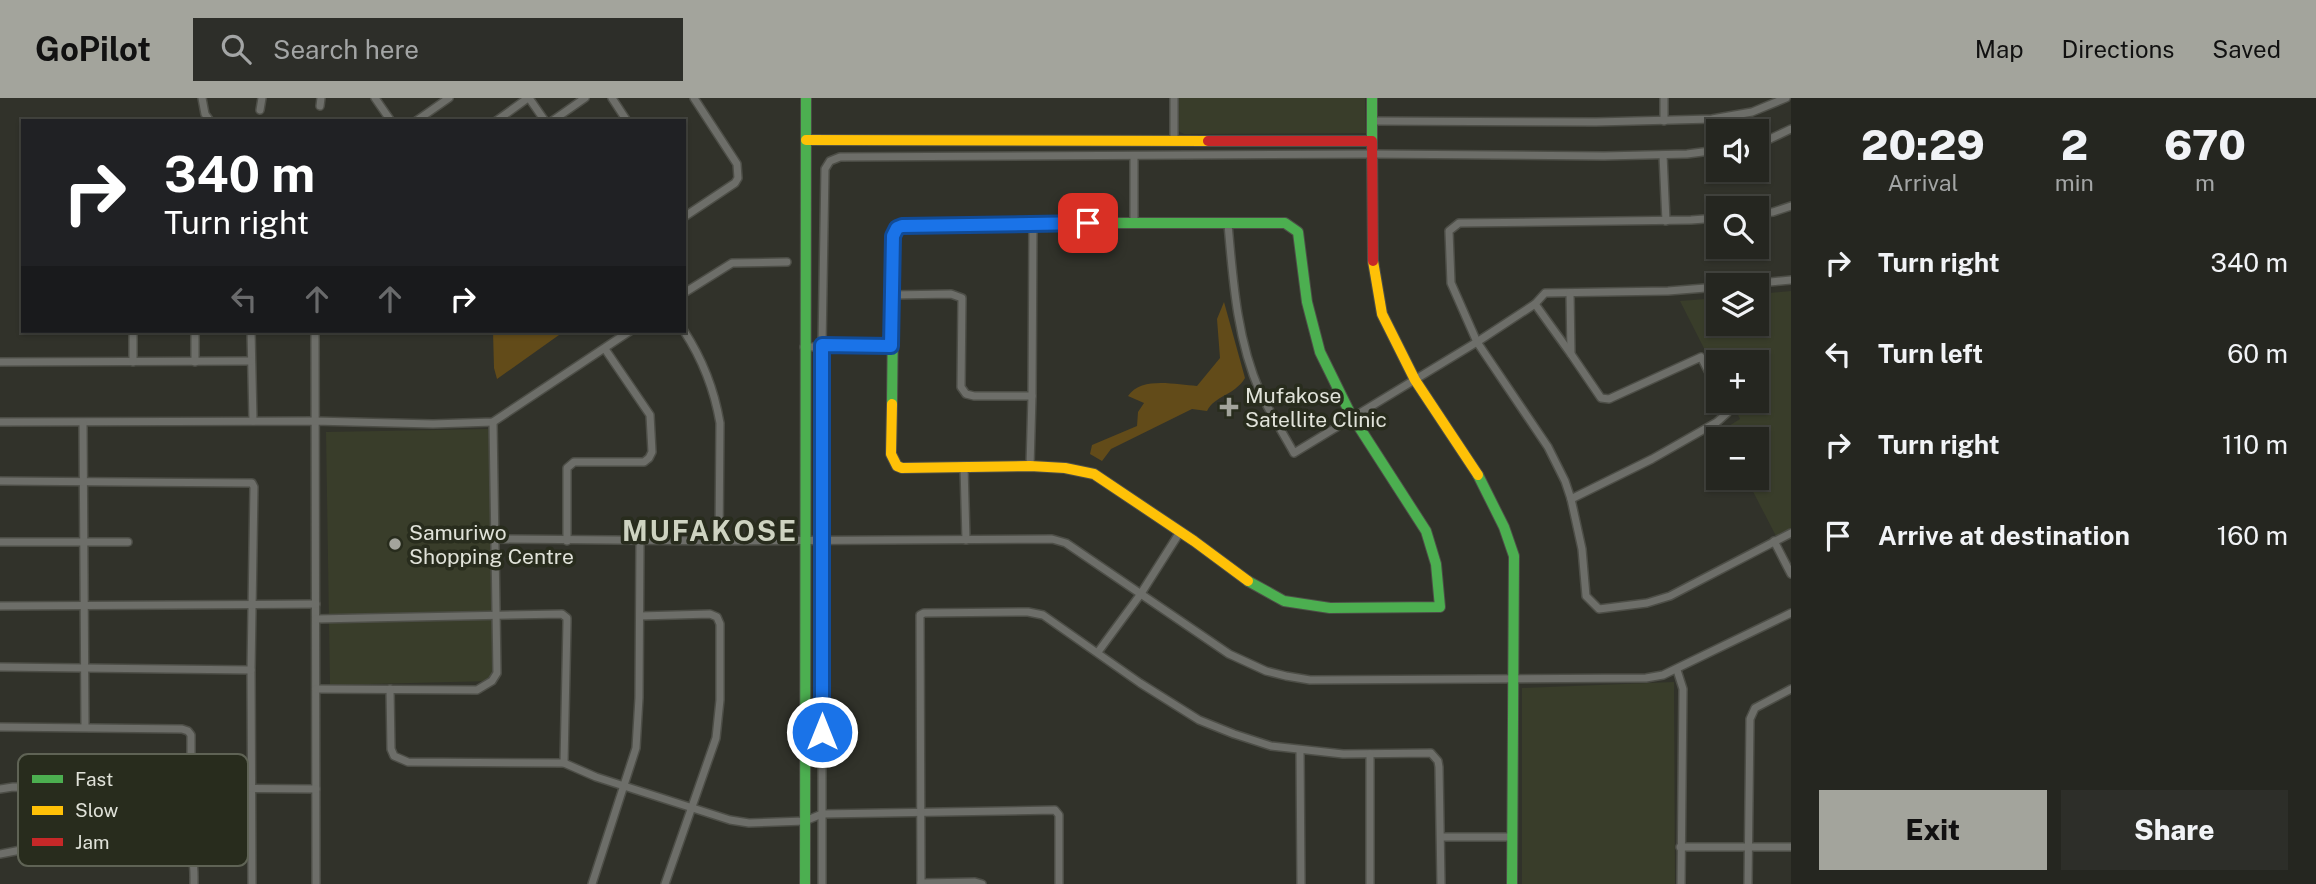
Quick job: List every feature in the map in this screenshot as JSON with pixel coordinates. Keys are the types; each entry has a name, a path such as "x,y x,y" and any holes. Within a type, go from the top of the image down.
{"street":[{"path":"202,98 209,119"},
{"path":"260,110 262,98"},
{"path":"375,98 390,119"},
{"path":"419,119 449,98"},
{"path":"499,119 529,98 544,119"},
{"path":"555,119 585,98"},
{"path":"612,98 626,119"},
{"path":"686,217 735,183 738,178 737,164 694,98"},
{"path":"805,884 806,98"},
{"path":"1174,98 1174,141"},
{"path":"1372,98 1372,255 1382,314 1415,380 1476,472 1504,527 1514,556 1513,884"},
{"path":"1664,98 1664,121"},
{"path":"1372,121 1664,121 1752,112 1786,98"},
{"path":"1769,139 1791,129"},
{"path":"806,140 1372,141"},
{"path":"822,884 822,345 825,169 830,161 840,157 1663,155 1706,151"},
{"path":"1663,155 1666,221"},
{"path":"1134,156 1134,223"},
{"path":"1769,212 1791,206"},
{"path":"1706,219 1459,223 1449,231 1451,284 1477,342 1548,447 1571,499 1582,549 1586,596 1599,609 1647,603 1670,596 1791,533"},
{"path":"1030,466 1033,223"},
{"path":"1033,223 1134,223 1285,223 1295,228 1298,232 1304,288 1325,367 1354,418 1420,519 1437,566 1440,607 1330,608 1284,600 1244,579 1094,474 1065,468 1030,466 902,468 894,463 891,454 891,346 893,236 897,228 1033,223"},
{"path":"1228,224 1234,298 1252,367 1261,393 1294,453 1477,342 1535,304 1545,293 1668,292 1706,288"},
{"path":"686,292 732,263 786,262"},
{"path":"1769,282 1791,280"},
{"path":"1570,293 1571,354"},
{"path":"892,295 958,296 963,304 961,387 966,394 1032,397"},
{"path":"1535,304 1601,398 1701,357 1706,367"},
{"path":"133,333 133,362"},
{"path":"195,333 195,362"},
{"path":"251,333 253,421"},
{"path":"315,333 316,884"},
{"path":"0,422 493,422 627,333"},
{"path":"685,333 707,371 720,423 719,541"},
{"path":"804,347 891,346"},
{"path":"567,541 569,464 644,462 652,452 652,422 648,411 605,349"},
{"path":"0,362 251,361"},
{"path":"1571,499 1652,459 1717,422 1727,413"},
{"path":"316,689 477,690 486,687 497,673 493,422"},
{"path":"83,423 85,726"},
{"path":"964,466 966,540"},
{"path":"0,481 252,483 252,884"},
{"path":"1098,652 1140,595 1180,532"},
{"path":"496,539 1060,540 1229,654 1266,671 1310,680 1663,675 1791,613"},
{"path":"592,884 636,748 640,541"},
{"path":"1774,541 1791,574"},
{"path":"0,542 128,542"},
{"path":"0,606 316,604"},
{"path":"982,884 921,883 920,615 924,613 1037,613 1048,617 1140,683 1199,720 1271,746 1370,754 1431,753 1436,757 1439,767 1441,884"},
{"path":"316,619 562,614 567,618 564,763"},
{"path":"640,616 710,614 717,617 720,624 720,700 716,738 665,884"},
{"path":"0,667 251,670"},
{"path":"1677,670 1683,689 1681,884"},
{"path":"1748,884 1750,719 1755,708 1791,689"},
{"path":"390,690 391,749 394,756 401,761 564,763 625,786 739,822 806,821 822,814 1055,810 1059,815 1059,884"},
{"path":"0,727 85,726 188,730 191,735 191,754"},
{"path":"1300,750 1301,884"},
{"path":"1370,754 1370,884"},
{"path":"0,789 18,789"},
{"path":"248,789 316,789"},
{"path":"1441,837 1513,837"},
{"path":"1680,847 1791,847"},
{"path":"0,853 18,849"},
{"path":"194,866 194,884"}],"shaded area":[{"path":"1178,98 1365,98 1366,133 1184,134 1178,131"},
{"path":"1791,291 1791,528 1776,536 1752,490 1769,490 1769,427 1727,427 1740,419 1737,413 1769,413 1769,350 1706,350 1706,352 1680,301 1706,299 1706,336 1769,336 1769,293"},
{"path":"1224,302 1245,378 1241,384 1207,411 1192,409 1111,449 1102,461 1090,454 1092,445 1137,426 1138,412 1144,403 1128,396 1134,390 1160,383 1197,386 1220,358 1217,319"},
{"path":"493,333 558,333 559,335 497,379"},
{"path":"489,429 493,681 330,685 326,432"},
{"path":"1674,682 1675,884 1522,884 1522,688"}],"traffic: fast":[{"path":"805,884 806,98"},
{"path":"1372,98 1372,141"},
{"path":"1033,223 1285,223 1298,232 1307,302 1320,352 1350,413 1426,531 1436,564 1440,607 1330,608 1284,601 1248,581"},
{"path":"892,404 894,232 906,226 1033,223"},
{"path":"1478,475 1504,527 1514,556 1512,884"}],"traffic: slow":[{"path":"806,140 1208,141"},
{"path":"1373,261 1382,314 1415,380 1478,475"},
{"path":"892,404 891,454 897,466 1030,466 1065,468 1094,474 1248,581"}],"traffic: jam":[{"path":"1208,141 1372,141 1373,261"}],"place":[{"name":"Mufakose Satellite Clinic","path":"1229,407"},
{"name":"Samuriwo Shopping Centre","path":"395,544"}],"district":[{"name":"MUFAKOSE","path":"710,530"}],"route":[{"path":"822,732 822,345 891,346 893,236 897,228 1088,223"}]}
